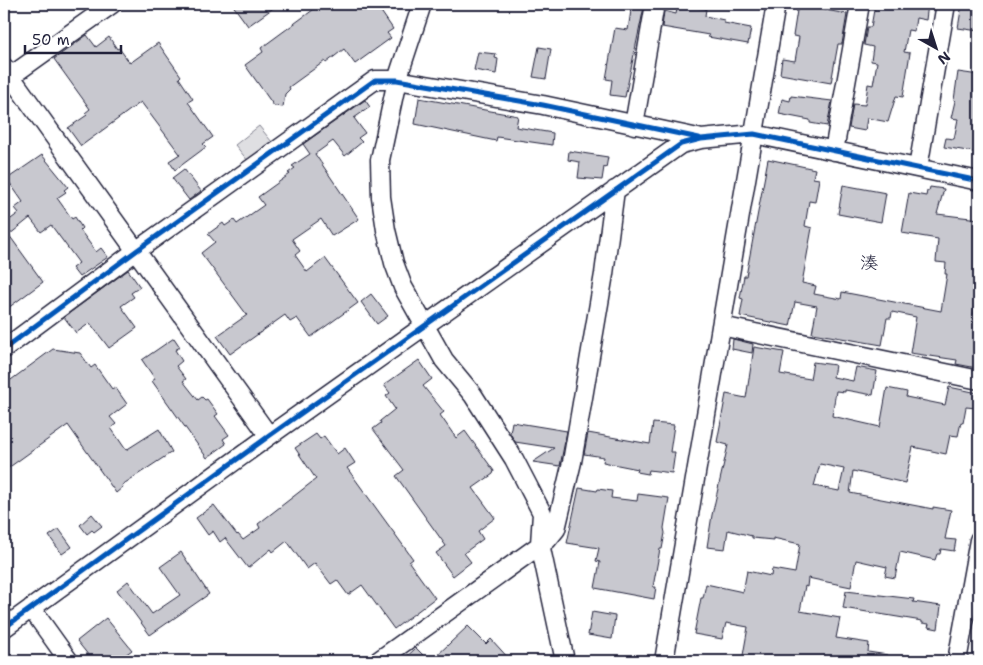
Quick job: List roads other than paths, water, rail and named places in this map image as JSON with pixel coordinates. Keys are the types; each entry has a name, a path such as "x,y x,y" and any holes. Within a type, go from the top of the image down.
{"street":[{"path":"112,4 6,75 269,436"},
{"path":"422,4 397,80 380,160 380,197 386,230 394,263 403,288 444,360 472,395 514,459 542,513 540,544 565,661"},
{"path":"634,125 655,4"},
{"path":"664,661 776,4"},
{"path":"834,151 860,4"},
{"path":"918,168 946,4"},
{"path":"4,349 136,251 375,80 397,80 543,105 700,139"},
{"path":"4,628 269,436 681,144 700,139 754,134 979,181"},
{"path":"378,661 547,540 556,529 567,486 603,284 616,190"},
{"path":"721,326 979,380"},
{"path":"957,661 979,540"},
{"path":"31,608 70,661"}],"district":[{"name":"湊","path":"869,263"}]}
